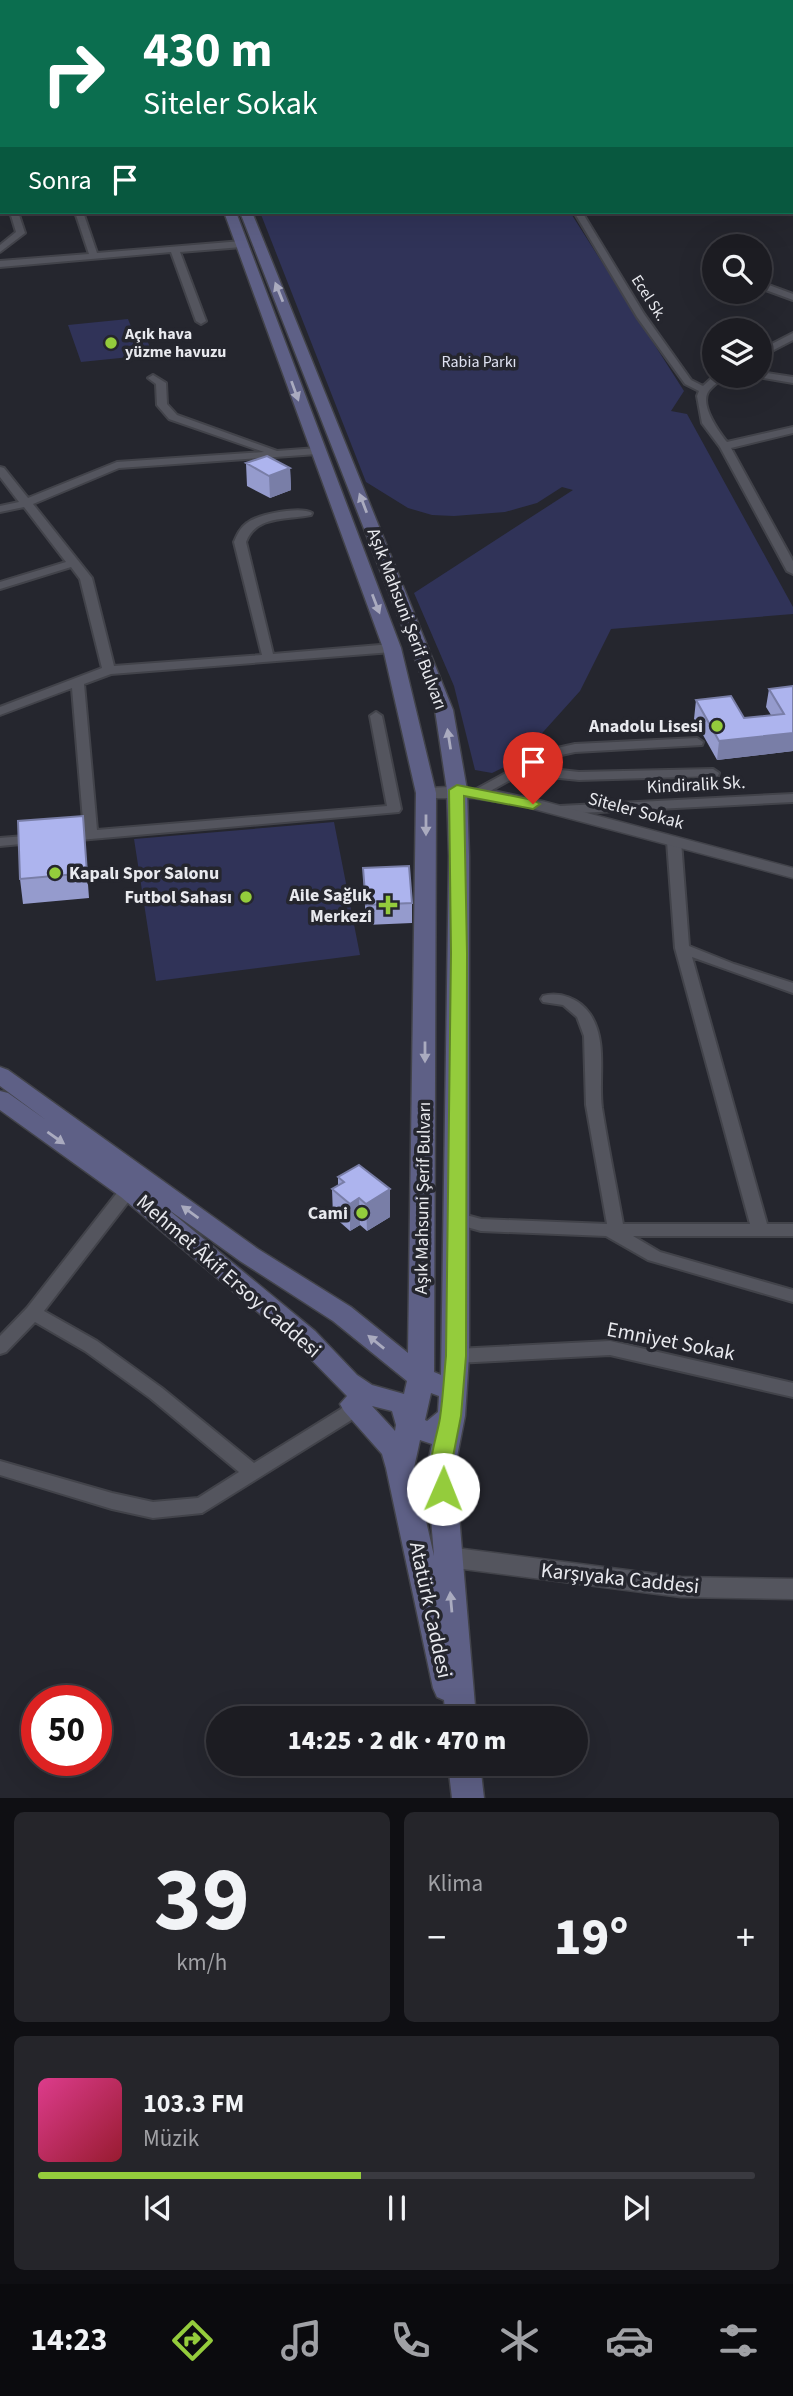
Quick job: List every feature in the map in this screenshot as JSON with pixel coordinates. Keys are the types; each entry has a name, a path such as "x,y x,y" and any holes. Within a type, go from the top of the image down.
{"main road":[{"name":"Aşık Mahsuni Şerif Bulvarı","path":"231,214 392,648 426,793 421,1378"},
{"name":"Aşık Mahsuni Şerif Bulvarı","path":"247,214 444,710 467,791 459,953 456,1356 452,1404 441,1467 460,1706"},
{"name":"Mehmet Âkif Ersoy Caddesi","path":"0,1074 134,1182 306,1338 358,1399 402,1404 411,1427"},
{"name":"Mehmet Âkif Ersoy Caddesi","path":"0,1099 342,1314 452,1404"},
{"name":"Atatürk Caddesi","path":"421,1378 400,1468 451,1706"},
{"path":"358,1399 394,1449 400,1468"},
{"path":"411,1427 432,1433 452,1404"}],"street":[{"path":"0,249 22,233 16,214"},
{"path":"80,214 93,256"},
{"name":"Ecel Sk.","path":"579,214 640,315 688,382 704,390"},
{"path":"0,264 242,244"},
{"path":"175,250 201,321"},
{"path":"0,256 51,260"},
{"path":"772,290 793,297"},
{"path":"772,348 791,339"},
{"path":"772,377 793,380"},
{"path":"153,378 161,383 162,405 173,417 279,453"},
{"path":"706,388 702,404 707,423 725,446 793,571"},
{"path":"725,446 793,430"},
{"path":"0,509 24,503 117,466 317,451"},
{"path":"0,470 86,578 109,670"},
{"path":"268,656 240,542 242,532 250,524 270,517 307,513"},
{"path":"0,586 73,563"},
{"path":"0,711 109,670 392,648"},
{"path":"78,682 91,835"},
{"path":"0,842 394,809 376,716"},
{"path":"467,791 521,770 548,754 575,748 697,742"},
{"path":"521,770 579,776 713,773"},
{"name":"Siteler Sokak","path":"426,793 467,791 560,810 793,873"},
{"name":"Kindiralik Sk.","path":"560,810 793,798"},
{"path":"674,841 682,948 760,1230"},
{"path":"682,948 793,988"},
{"path":"548,999 567,1001 583,1015 592,1036 594,1105 613,1230 654,1256 793,1296"},
{"path":"2,1342 33,1313 134,1182"},
{"path":"455,1218 481,1224 613,1230 793,1230"},
{"path":"33,1313 91,1346 156,1393 252,1472"},
{"name":"Emniyet Sokak","path":"456,1356 610,1348 793,1390"},
{"path":"0,1468 112,1502 153,1510 202,1505 347,1414 358,1399"},
{"name":"Karşıyaka Caddesi","path":"447,1557 681,1587 793,1589"}],"green space":[{"name":"Rabia Parkı","path":"261,214 571,214 684,391 671,411 687,414 793,607 793,614 611,629 580,691 517,761 492,773 475,770 454,686 414,593 573,490 562,487 537,503 505,512 454,516 432,515 408,508 366,482"},
{"name":"Açık hava yüzme havuzu","path":"128,319 136,339 146,338 150,347 137,349 140,356 81,362 68,325"},
{"name":"Futbol Sahası","path":"334,822 360,955 156,981 134,839"}],"building":[{"path":"267,456 290,468 269,476 246,463"},
{"path":"793,686 793,733 719,741 696,700 731,696 744,718 784,714 769,689"},
{"path":"83,816 87,873 20,879 18,821"},
{"path":"409,866 412,903 366,905 363,868"},
{"path":"359,1165 390,1189 366,1204 359,1198 350,1204 332,1189 344,1182 338,1177"}],"place":[{"name":"Açık hava yüzme havuzu","path":"111,343"},
{"name":"Anadolu Lisesi","path":"717,726"},
{"name":"Kapalı Spor Salonu","path":"55,873"},
{"name":"Futbol Sahası","path":"246,897"},
{"name":"Aile Sağlık Merkezi","path":"388,905"},
{"name":"Cami","path":"362,1213"}],"route":[{"path":"443,1489 441,1467 451,1416 456,1356 459,953 457,790 533,804"}]}
